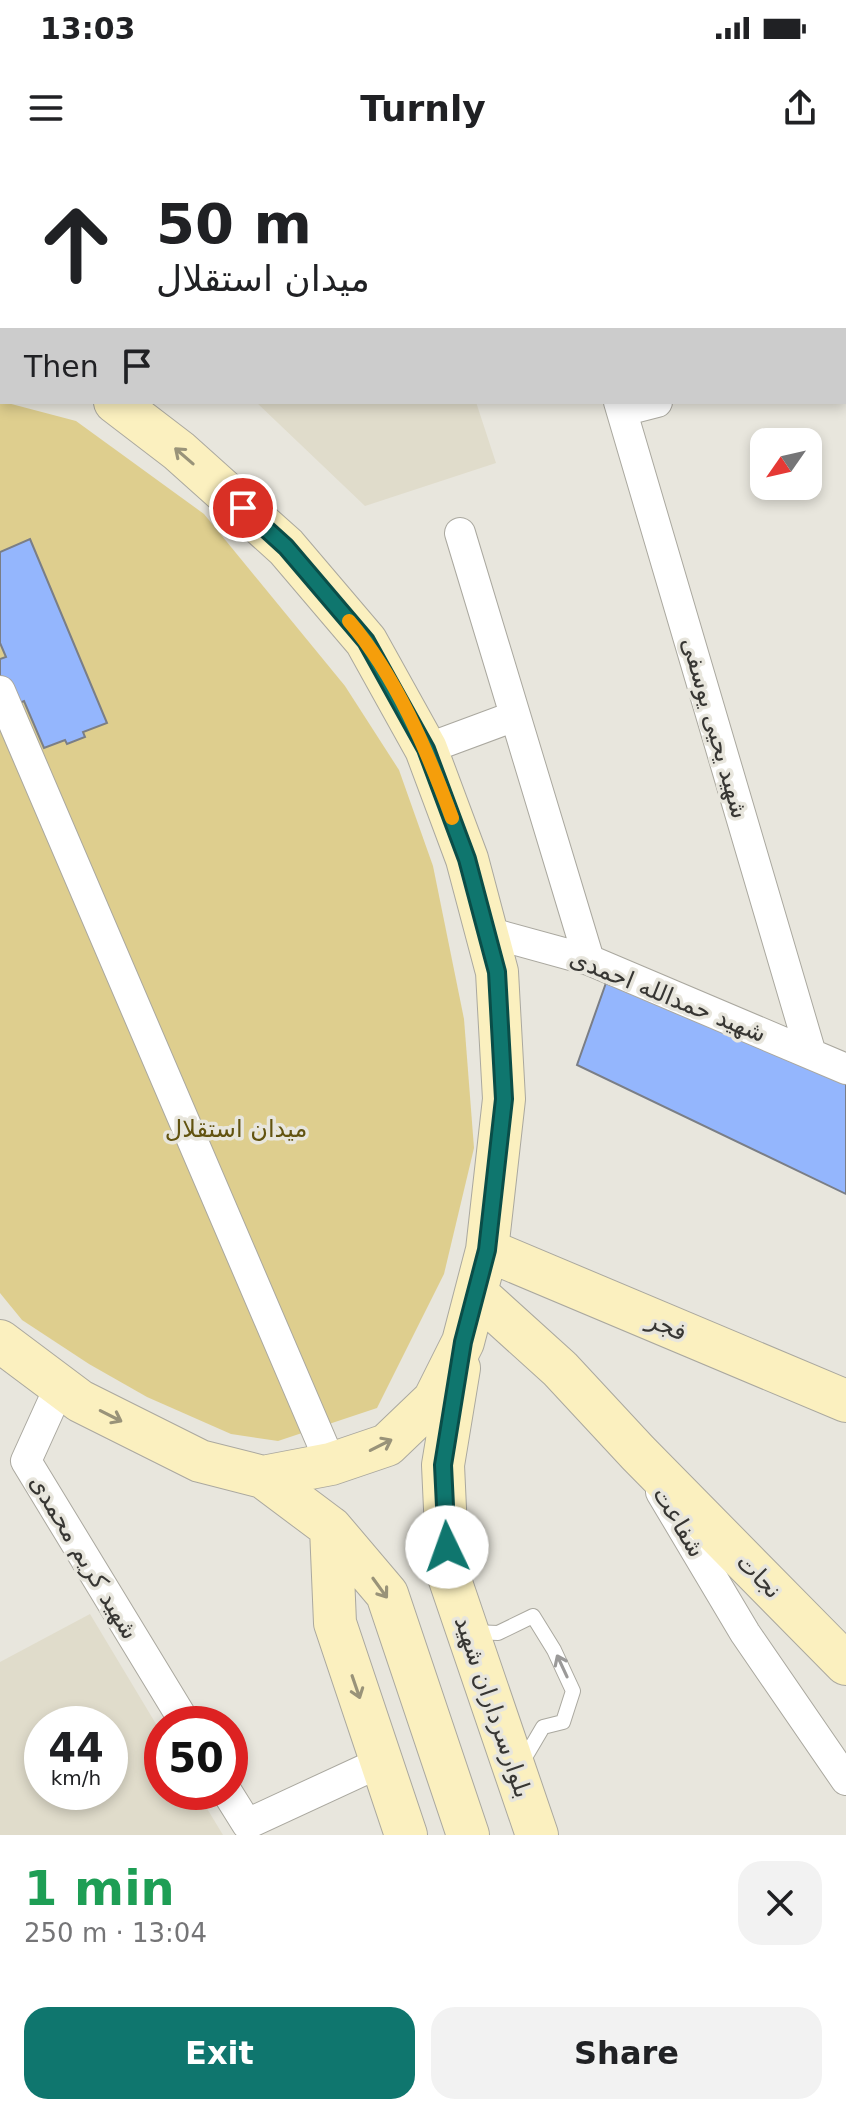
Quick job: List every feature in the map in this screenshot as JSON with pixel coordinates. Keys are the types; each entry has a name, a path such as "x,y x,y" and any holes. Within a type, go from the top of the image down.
{"main road":[{"path":"118,404 179,451 286,547 366,641 426,749 467,859 497,972 504,1099 487,1250 463,1342 434,1400 387,1445 331,1464 263,1477"},
{"name":"فجر","path":"487,1250 846,1401"},
{"name":"شفاعت","path":"476,1293 560,1369 638,1453"},
{"path":"0,1341 80,1401 200,1461 263,1477 331,1528 387,1594 468,1835"},
{"name":"بلوارسرداران شهید","path":"463,1342 443,1465 448,1574 537,1835"},
{"name":"نجات","path":"638,1453 846,1664"},
{"path":"331,1528 335,1623 406,1835"}],"street":[{"path":"621,407 643,404"},
{"name":"شهید یحیی یوسفی","path":"621,407 811,1054"},
{"path":"460,533 589,960"},
{"path":"0,691 331,1464"},
{"path":"426,749 515,716"},
{"name":"شهید حمدالله احمدی","path":"487,932 589,960 846,1069"},
{"name":"شهید کریم محمدی","path":"60,1386 26,1461 175,1706"},
{"name":"شفاعت","path":"638,1453 745,1633 846,1780"},
{"path":"238,1810 247,1824 381,1762"}],"lane":[{"path":"468,1631 498,1633 533,1616 554,1650 573,1691 563,1722 543,1727 516,1773"}],"shaded area":[{"path":"258,404 477,404 496,463 365,506"},
{"path":"90,1614 145,1706 144,1810 208,1810 223,1835 0,1835 0,1662"}],"green space":[{"name":"میدان استقلال","path":"0,404 11,404 76,421 204,514 345,686 399,770 433,866 464,1019 474,1148 444,1274 377,1408 278,1441 231,1434 147,1397 22,1320 0,1293"}],"building":[{"path":"30,539 107,723 83,732 85,737 44,748 24,701 0,711 0,659 6,657 0,643 0,552"},
{"path":"607,980 846,1083 846,1194 577,1065"}],"slow traffic":[{"path":"349,621 366,641 426,749 452,818"}],"route":[{"path":"243,508 286,547 366,641 426,749 467,859 497,972 504,1099 487,1250 463,1342 443,1465 447,1547"}]}
